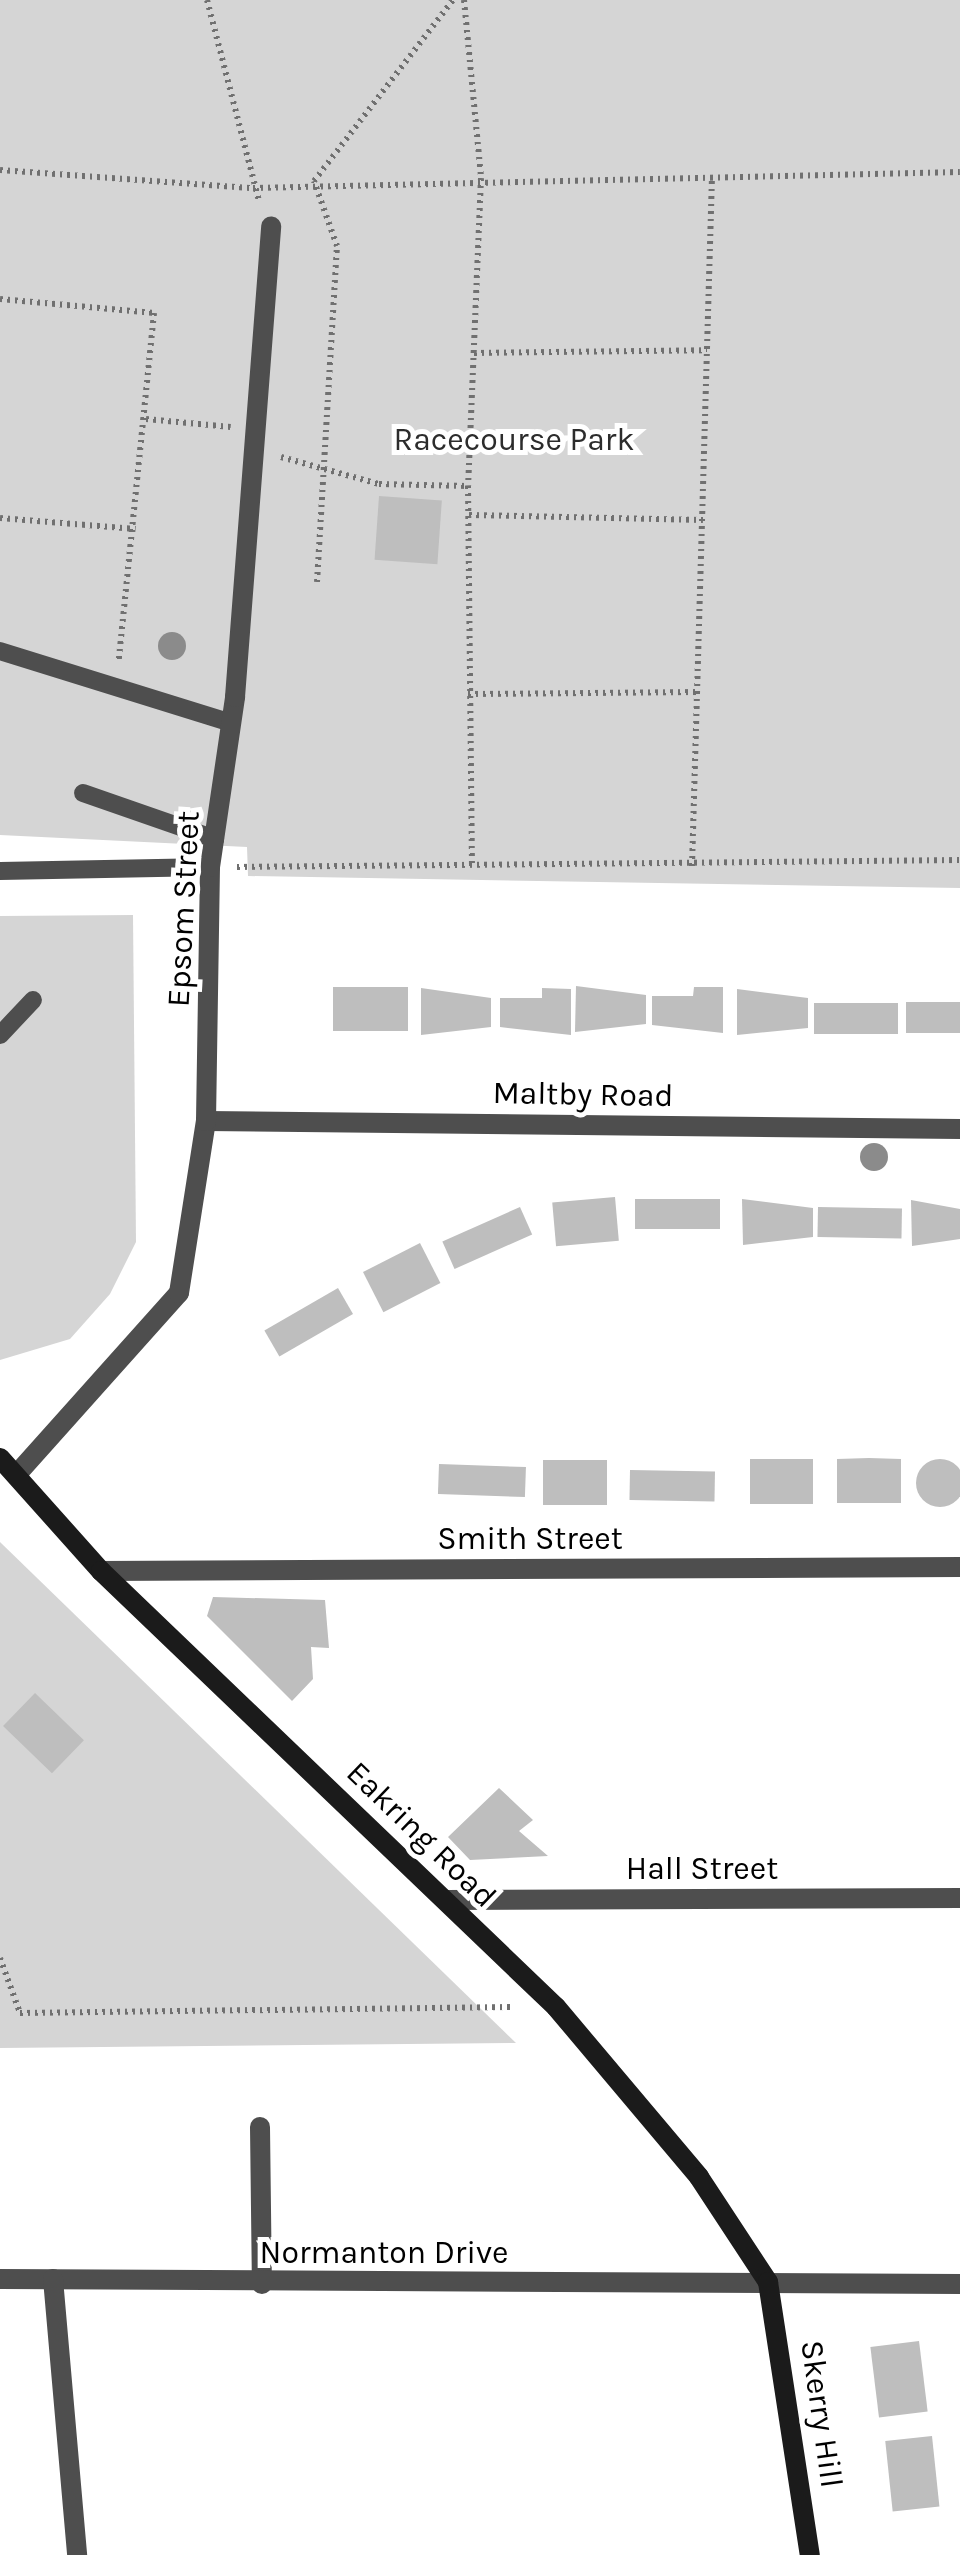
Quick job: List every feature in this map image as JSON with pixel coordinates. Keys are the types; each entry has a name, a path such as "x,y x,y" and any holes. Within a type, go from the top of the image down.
{"street":[{"name":"Epsom Street","path":"17,1474 180,1293 206,1121 210,867 231,723 271,226"},
{"name":"Maltby Road","path":"206,1121 960,1130"},
{"name":"Eakring Road","path":"0,1458 101,1572 556,2007 636,2092 768,2282"},
{"name":"Smith Street","path":"101,1572 960,1567"},
{"name":"Hall Street","path":"444,1900 960,1898"},
{"path":"260,2127 262,2284"},
{"name":"Normanton Drive","path":"0,2279 262,2284 960,2284"},
{"path":"53,2279 77,2555"},
{"name":"Skerry Hill","path":"768,2282 810,2555"}],"lane":[{"path":"0,651 108,689 231,723"},
{"path":"84,793 214,838"},
{"path":"0,870 210,867"},
{"path":"0,1035 33,1000"}],"path":[{"path":"207,0 253,188"},
{"path":"314,181 453,0"},
{"path":"464,0 481,178 468,486 472,866"},
{"path":"0,170 253,188 314,181 960,172"},
{"path":"692,866 712,177"},
{"path":"314,181 337,246 317,582"},
{"path":"0,300 154,313 125,643 108,689"},
{"path":"474,353 707,350"},
{"path":"146,419 257,429"},
{"path":"255,454 379,484 468,486"},
{"path":"469,516 702,520"},
{"path":"0,518 136,529"},
{"path":"468,694 698,692"},
{"path":"210,867 692,866 960,860"},
{"path":"0,1958 20,2013 556,2007"}],"green space":[{"name":"Racecourse Park","path":"0,0 960,0 960,888 248,876 247,847 0,835"},
{"path":"133,915 136,1242 110,1294 70,1339 0,1360 0,916"},
{"path":"0,1542 516,2043 0,2048"}],"building":[{"path":"379,496 442,500 437,564 375,560"},
{"path":"576,986 646,995 646,1024 575,1032"},
{"path":"333,987 408,987 408,1031 333,1031"},
{"path":"694,987 723,987 723,1033 652,1025 652,996 693,996"},
{"path":"421,988 491,998 491,1027 421,1035"},
{"path":"542,988 571,989 571,1035 500,1027 500,998 542,998"},
{"path":"737,989 808,998 808,1028 737,1035"},
{"path":"906,1002 960,1002 960,1033 906,1033"},
{"path":"814,1003 898,1003 898,1034 814,1034"},
{"path":"615,1197 619,1241 556,1246 552,1202"},
{"path":"635,1199 720,1199 720,1229 635,1229"},
{"path":"742,1199 813,1208 813,1237 743,1245"},
{"path":"911,1200 960,1209 960,1239 912,1246"},
{"path":"520,1207 532,1234 455,1269 442,1242"},
{"path":"818,1207 902,1208 901,1238 817,1237"},
{"path":"420,1243 440,1283 383,1312 363,1272"},
{"path":"338,1288 353,1314 279,1356 264,1330"},
{"path":"750,1459 813,1459 813,1504 750,1504"},
{"path":"837,1459 901,1459 901,1503 837,1503"},
{"path":"940,1459 957,1466 964,1483 957,1500 940,1507 923,1500 916,1483 923,1466"},
{"path":"543,1460 607,1460 607,1505 543,1505"},
{"path":"439,1464 526,1467 525,1497 438,1494"},
{"path":"630,1470 715,1471 714,1501 629,1500"},
{"path":"213,1597 325,1600 329,1648 311,1647 313,1679 292,1701 207,1616"},
{"path":"35,1693 84,1740 52,1773 3,1726"},
{"path":"499,1788 533,1820 519,1831 548,1856 470,1860 448,1837"},
{"path":"919,2341 928,2411 879,2417 870,2347"},
{"path":"932,2436 939,2507 893,2512 885,2441"}]}
